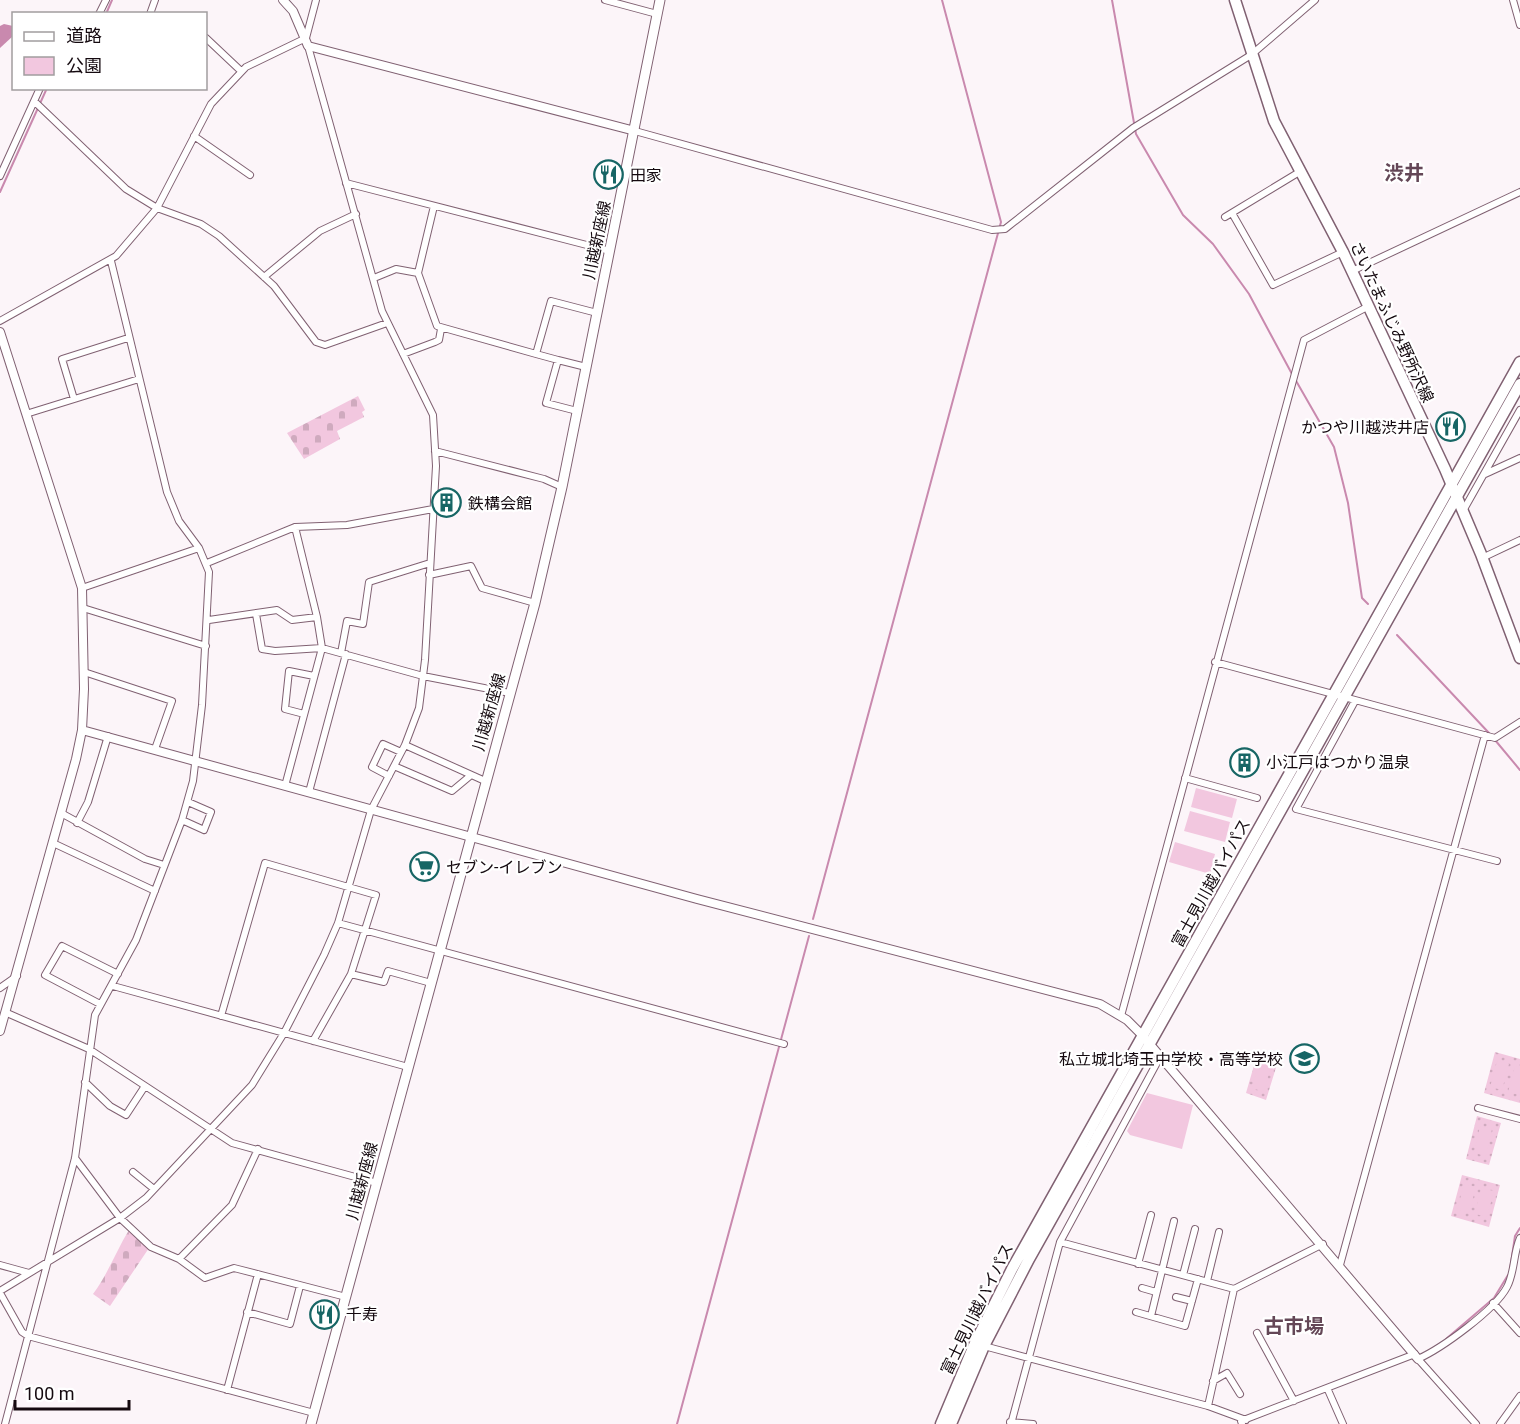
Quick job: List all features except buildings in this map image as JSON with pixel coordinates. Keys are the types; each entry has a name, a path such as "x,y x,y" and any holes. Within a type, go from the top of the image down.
{"main road":[{"name":"川越新座線","path":"311,1424 535,603 562,487 660,0"},
{"name":"さいたまふじみ野所沢線","path":"1235,0 1274,121 1343,252 1458,498 1520,658"},
{"name":"富士見川越バイパス","path":"951,1424 984,1346 1034,1250 1150,1046 1451,483 1520,362"},
{"name":"富士見川越バイパス","path":"941,1424 959,1376 989,1314 1142,1035 1339,696 1458,498 1520,384"}],"street":[{"path":"283,0 293,11 307,42 387,323 433,415 435,451 433,509 423,676 418,708 405,745 371,810 338,923 284,1033 252,1085 154,1189 120,1218 0,1292 22,1332 28,1336 314,1413"},
{"path":"307,42 316,0"},
{"path":"605,0 657,14"},
{"path":"0,321 111,261 157,208 211,104 241,71 307,42 996,230 1012,225 1133,128 1251,55 1315,0"},
{"path":"1513,0 1520,25"},
{"path":"207,39 241,71"},
{"path":"0,176 39,90"},
{"path":"35,102 126,189 157,208 201,224 219,236 264,277 321,345 387,323"},
{"path":"194,136 250,175"},
{"path":"1225,217 1301,171"},
{"path":"346,183 610,251"},
{"path":"1352,271 1520,192"},
{"path":"434,206 418,273 437,327 586,367"},
{"path":"1232,213 1273,285 1343,252"},
{"path":"264,277 327,225 356,214"},
{"path":"5,1424 75,1158 89,1049 100,1004 113,986 136,940 182,820 196,761 210,585 207,563 179,521 170,500 128,338 111,261"},
{"path":"374,278 396,269 418,273"},
{"path":"536,354 551,300 597,313"},
{"path":"1121,1016 1304,340 1369,306"},
{"path":"403,354 439,340 441,329"},
{"path":"0,332 82,588 84,672 82,730 7,1013 0,1031"},
{"path":"74,399 62,359 128,338"},
{"path":"558,360 546,403 577,411"},
{"path":"26,414 139,379"},
{"path":"1463,512 1520,410"},
{"path":"435,451 544,480 562,487"},
{"path":"1484,474 1520,458"},
{"path":"207,563 295,527 347,525 433,509"},
{"path":"285,786 322,648 317,617 295,527"},
{"path":"1482,558 1520,540"},
{"path":"82,588 199,548"},
{"path":"309,792 343,653 347,621 363,624 369,582 430,563"},
{"path":"429,575 471,566 482,588 535,603"},
{"path":"83,608 206,646"},
{"path":"208,620 277,610 292,620 317,617"},
{"path":"256,614 262,649 275,651 322,648 423,676 510,693"},
{"path":"1215,662 1495,738 1520,722"},
{"path":"304,714 285,709 289,671 314,676"},
{"path":"84,672 172,701 156,749"},
{"path":"1355,701 1296,809 1497,861"},
{"path":"82,730 470,837 1100,1004 1121,1016 1142,1035 1476,1424"},
{"path":"1340,1265 1485,735"},
{"path":"77,823 88,802 108,736"},
{"path":"389,776 372,767 383,744 401,752"},
{"path":"405,745 485,782"},
{"path":"393,766 452,791 470,776"},
{"path":"1185,778 1257,798"},
{"path":"182,820 204,830 211,812 188,801"},
{"path":"61,813 145,859 164,866"},
{"path":"53,843 155,891"},
{"path":"221,1016 265,863 376,895 351,974 313,1041"},
{"path":"338,923 439,951 524,971 784,1044"},
{"path":"100,1004 45,975 62,946 118,974"},
{"path":"351,974 384,982 387,971 431,983"},
{"path":"0,988 17,976"},
{"path":"113,986 408,1066"},
{"path":"7,1013 89,1049 232,1143 377,1183"},
{"path":"1033,1424 1010,1423 1060,1242 1160,1057"},
{"path":"85,1082 110,1106 126,1115 145,1086"},
{"path":"1478,1108 1520,1119"},
{"path":"179,1259 232,1205 258,1149"},
{"path":"75,1158 120,1218 151,1247 179,1259 205,1278 234,1268 346,1297"},
{"path":"133,1172 154,1189"},
{"path":"1138,1264 1152,1215"},
{"path":"1150,1316 1174,1221"},
{"path":"1183,1275 1195,1228"},
{"path":"1207,1281 1219,1232"},
{"path":"984,1346 1208,1406 1244,1422 1448,1344 1493,1304 1508,1287 1520,1238"},
{"path":"1060,1242 1234,1289 1323,1244"},
{"path":"0,1264 29,1273"},
{"path":"227,1390 258,1274"},
{"path":"1136,1312 1185,1326 1198,1279"},
{"path":"247,1312 290,1324 300,1286"},
{"path":"1142,1288 1156,1292"},
{"path":"1208,1406 1234,1289"},
{"path":"1176,1297 1192,1301"},
{"path":"1493,1304 1520,1333"},
{"path":"1257,1333 1294,1401"},
{"path":"1213,1381 1227,1373 1240,1394"},
{"path":"1328,1390 1343,1424"},
{"path":"1500,1424 1520,1396"}],"green space":[{"path":"358,396 365,410 362,412 364,417 337,431 340,439 304,459 287,433"},
{"path":"1196,788 1237,799 1232,818 1191,807"},
{"path":"1190,811 1230,822 1225,842 1184,831"},
{"path":"1175,842 1215,854 1210,874 1169,862"},
{"path":"1495,1052 1520,1059 1520,1103 1484,1093"},
{"path":"1257,1055 1278,1061 1266,1100 1246,1093"},
{"path":"1497,1061 1509,1064 1502,1090 1490,1087"},
{"path":"1259,1062 1271,1065 1264,1092 1252,1088"},
{"path":"1515,1066 1520,1067 1520,1095 1508,1092"},
{"path":"1147,1093 1193,1105 1182,1149 1130,1135 1127,1131"},
{"path":"1477,1116 1501,1123 1489,1165 1466,1159"},
{"path":"1480,1126 1492,1129 1486,1156 1474,1153"},
{"path":"1462,1175 1500,1185 1489,1227 1451,1216"},
{"path":"1464,1184 1476,1187 1469,1213 1457,1210"},
{"path":"1481,1188 1494,1191 1487,1217 1475,1214"},
{"path":"129,1230 149,1248 110,1306 93,1294"}],"shaded area":[{"path":"4,24 12,26 12,37 0,48 0,26"}],"waterway":[{"path":"107,12 112,0"},
{"path":"813,919 1001,222 942,0"},
{"path":"1112,0 1136,134 1183,215 1213,244 1249,294 1292,374"},
{"path":"0,192 46,90"},
{"path":"1295,379 1334,447 1348,503 1362,598 1368,604"},
{"path":"1397,635 1489,733"},
{"path":"1495,740 1520,770"},
{"path":"677,1424 809,936"},
{"path":"1510,1270 1515,1236 1520,1228"},
{"path":"1446,1339 1494,1298 1508,1275"}],"place":[{"name":"田家","path":"609,175"},
{"name":"かつや川越渋井店","path":"1450,427"},
{"name":"鉄構会館","path":"447,503"},
{"name":"小江戸はつかり温泉","path":"1245,762"},
{"name":"セブン-イレブン","path":"425,867"},
{"name":"私立城北埼玉中学校・高等学校","path":"1304,1059"},
{"name":"千寿","path":"325,1314"}],"district":[{"name":"渋井","path":"1404,173"},
{"name":"古市場","path":"1294,1326"}]}
